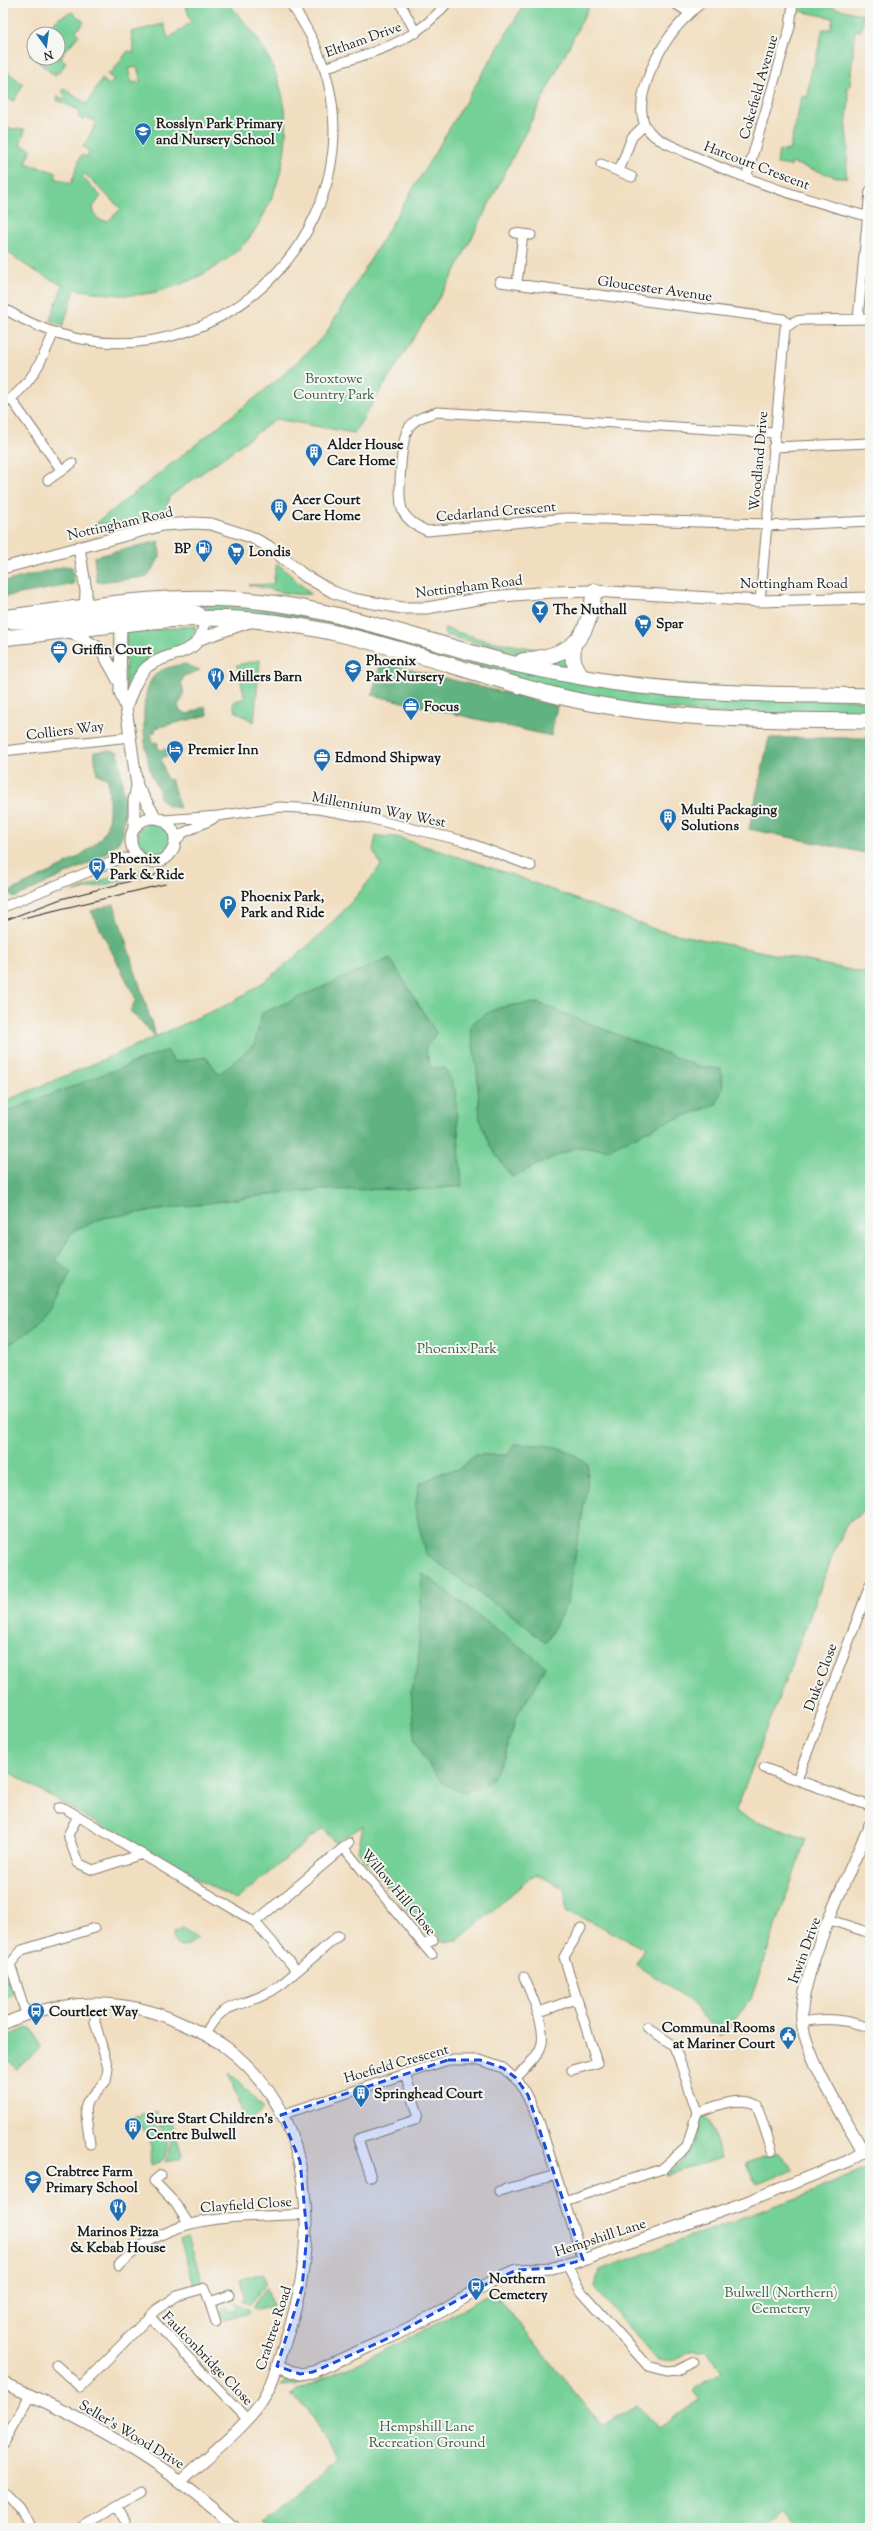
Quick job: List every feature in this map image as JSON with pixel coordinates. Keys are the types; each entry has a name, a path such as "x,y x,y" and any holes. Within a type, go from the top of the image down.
{"highway":[{"path":"511,663 551,656 573,646 587,627 592,613 594,591"},
{"path":"3,638 75,631 123,614 196,598 232,599 296,607 377,626 511,663 581,677 683,689 870,696"},
{"path":"3,618 85,611 204,619 256,620 298,625 334,633 422,655 528,688 609,706 702,717 870,721"},
{"path":"573,646 572,660 581,677"}],"street":[{"path":"3,308 54,332 77,338 110,342 134,342 172,336 225,315 271,280 306,235 327,181 333,124 332,105 324,68 312,40 290,3"},
{"path":"400,3 416,33"},
{"name":"Eltham Drive","path":"324,68 388,47 416,33 436,16 447,3"},
{"path":"674,3 690,13"},
{"path":"619,171 632,137 645,126 641,105 650,74 669,37 701,3"},
{"name":"Cokefield Avenue","path":"746,178 790,27 793,3"},
{"name":"Harcourt Crescent","path":"645,126 660,140 746,178 866,216"},
{"path":"601,164 632,176"},
{"path":"858,319 866,216 870,191"},
{"path":"517,283 523,234"},
{"name":"Gloucester Avenue","path":"500,282 517,283 783,319 788,324"},
{"path":"788,324 804,320 870,319"},
{"name":"Woodland Drive","path":"760,601 782,336 788,324"},
{"path":"54,332 39,367 7,402 62,471"},
{"name":"Cedarland Crescent","path":"774,434 437,412 417,420 408,428 404,440 401,480 403,511 410,521 427,531 567,518 766,525 870,521"},
{"path":"773,447 870,443"},
{"path":"48,480 72,463"},
{"name":"Nottingham Road","path":"3,568 163,525 211,524 251,536 274,551 304,576 333,592 380,606 427,608 489,597 551,592 594,591 760,601 870,598"},
{"path":"79,547 85,611 75,631 101,649 119,682"},
{"path":"3,623 28,624 85,611"},
{"path":"123,614 119,682 120,692 126,708 137,786 134,800 134,829 131,845 140,858"},
{"path":"200,639 204,619"},
{"path":"126,708 138,677 147,668 191,648 200,639 256,620"},
{"name":"Colliers Way","path":"3,751 130,737"},
{"path":"3,907 122,858 140,858 153,862 165,859 171,854 176,841 173,829 160,819 137,786"},
{"name":"Millennium Way West","path":"160,819 218,816 280,807 318,809 368,818 464,841 531,866"},
{"name":"Millennium Way West","path":"176,841 183,833 218,816"},
{"path":"134,829 143,820 160,819"},
{"name":"Duke Close","path":"798,1780 870,1585"},
{"path":"764,1768 870,1806"},
{"path":"58,1808 64,1808 78,1816 254,1922 297,1971"},
{"path":"78,1816 68,1836 78,1863 93,1870 142,1854"},
{"name":"Irwin Drive","path":"866,2149 813,2055 802,2022 805,1988 830,1920 866,1844 870,1825"},
{"name":"Willow Hill Close","path":"254,1922 346,1845 432,1955"},
{"path":"830,1920 870,1933"},
{"path":"26,2014 7,1964 22,1950 95,1928"},
{"path":"572,2070 597,2063 575,1999 564,1957 581,1928"},
{"path":"205,2035 211,2023 221,2011 264,1995 297,1971 338,1936"},
{"path":"424,1945 433,1940"},
{"path":"516,2078 541,2049 543,2037 537,2013 524,1977"},
{"path":"537,2013 575,1999"},
{"path":"90,2144 85,2109 87,2102 106,2081 108,2068 96,2022 95,2004"},
{"name":"Crabtree Road","path":"3,2024 26,2014 54,2007 95,2004 134,2007 154,2012 205,2035 227,2048 266,2089 291,2136 300,2161 306,2214 302,2288 277,2366 264,2398 247,2419 181,2481"},
{"path":"802,2022 822,2019 870,2028"},
{"path":"564,2201 668,2165 687,2147 697,2112 678,2056 672,2045 647,2027"},
{"name":"Hoefield Crescent","path":"281,2115 448,2060 463,2059 488,2063 502,2068 516,2078 528,2095 538,2118 583,2260"},
{"path":"371,2177 358,2139 415,2120 418,2114 405,2074"},
{"path":"697,2112 738,2100 750,2101 757,2105 772,2151"},
{"name":"Hempshill Lane","path":"277,2366 300,2374 312,2372 444,2310 492,2281 518,2270 552,2268 583,2260 744,2203 848,2161 866,2149"},
{"name":"Clayfield Close","path":"161,2175 154,2182 176,2204 188,2223"},
{"path":"499,2191 556,2175"},
{"name":"Clayfield Close","path":"119,2265 148,2242 188,2223 306,2214"},
{"path":"567,2265 580,2290 648,2366 667,2371 677,2370 694,2362"},
{"name":"Faulconbridge Close","path":"56,2365 80,2387 168,2301 205,2288 216,2322"},
{"path":"210,2302 230,2295"},
{"name":"Faulconbridge Close","path":"150,2317 247,2419"},
{"name":"Seller's Wood Drive","path":"3,2383 30,2395 128,2447 181,2481 235,2528"},
{"path":"3,2443 30,2395"},
{"path":"3,2492 19,2508 31,2528"},
{"path":"80,2528 141,2493"},
{"path":"117,2507 124,2521"}],"highlighted area":[{"path":"448,2060 480,2060 503,2068 516,2078 528,2095 583,2260 552,2268 517,2270 492,2281 391,2337 313,2372 300,2374 277,2366 302,2288 307,2234 300,2161 281,2115"}],"green space":[{"name":"Rosslyn Park Primary and Nursery School","path":"185,3 226,3 245,22 261,44 273,68 282,94 286,130 282,166 270,201 253,233 233,255 219,264 189,281 173,287 144,294 118,295 75,289 63,326 50,320 63,285 32,269 3,248 3,128 25,130 20,145 31,149 26,163 57,173 55,178 71,184 81,155 87,157 89,151 83,147 97,122 85,117 83,120 78,117 81,111 57,100 58,96 63,99 66,95 62,92 64,89 87,104 102,79 109,85 114,80 107,74 111,73 128,51 134,52 131,32 164,24 168,39 191,22","holes":["137,67 141,81 132,83 128,69","85,174 121,209 108,221 97,218 94,213 93,207 101,196 82,177"]},
{"name":"Broxtowe Country Park","path":"525,3 591,3 452,277 354,433 276,419 169,497 165,517 94,525 280,378 325,335"},
{"path":"801,3 815,3 864,15 861,31 855,30 850,85 847,88 849,100 846,127 848,148 846,178 840,178 792,163 791,166 777,164 779,150 789,151 802,96 808,97 811,69 814,66 823,29 831,29 833,18 800,11"},
{"path":"72,12 84,22 76,31 79,35 67,49 66,26 50,26 59,18"},
{"path":"43,66 64,66 59,73 56,72 55,76"},
{"path":"3,69 23,84 14,101 3,97"},
{"path":"159,541 160,557 147,577 97,582 94,557"},
{"path":"277,563 311,594 303,595 288,593 249,585 273,584"},
{"path":"66,566 72,567 74,583 70,585 3,597 3,582"},
{"path":"204,603 274,610 318,618 504,667 870,702 870,715 725,714 638,707 524,681 328,623 262,613 208,610 203,606"},
{"path":"195,626 196,631 188,644 144,661 125,689 126,632"},
{"path":"444,628 484,640 548,651 529,656 445,635"},
{"path":"568,653 570,669 543,665"},
{"path":"260,660 254,722 235,711 233,702 245,698 237,665"},
{"path":"381,662 557,706 551,736 372,695"},
{"path":"185,664 200,670 184,676 181,683 183,689 182,700 178,705 180,711 188,714 205,706 208,715 155,728 155,732 151,733 153,743 157,742 159,750 166,749 167,756 161,758 167,780 171,779 180,808 168,806 160,798 159,791 151,773 144,736 144,707 146,693 150,682 156,674 166,668"},
{"path":"769,738 870,738 870,854 749,829"},
{"path":"109,750 118,752 125,803 123,834 118,843 98,859 14,898 9,892 47,874 88,850 98,841 105,831 109,812 108,779 97,774 94,752"},
{"path":"153,823 165,828 170,840 165,852 153,857 141,852 136,840 141,828"},
{"name":"Phoenix Park","path":"376,836 397,837 513,875 657,930 870,974 870,1506 847,1523 833,1555 735,1813 806,1839 751,1999 722,2036 681,1994 636,1964 644,1949 587,1919 567,1913 564,1888 535,1874 458,1940 441,1942 440,1933 429,1933 419,1924 358,1851 363,1826 335,1843 323,1828 236,1900 118,1836 3,1768 3,1102 224,1006 246,994 266,980 302,951 336,919 381,865 373,850"},
{"path":"135,871 151,874 74,892 113,876"},
{"path":"114,904 156,1037 130,1011 136,999 91,911"},
{"path":"390,958 436,1033 425,1049 431,1068 445,1068 455,1090 462,1186 431,1189 320,1190 280,1193 103,1218 72,1232 56,1260 71,1272 59,1297 45,1317 37,1325 27,1333 3,1347 3,1113 167,1050 174,1062 206,1057 219,1074 254,1045 262,1013"},
{"path":"538,1003 697,1066 721,1069 723,1087 716,1105 661,1124 609,1149 576,1148 512,1177 492,1149 480,1121 477,1070 470,1026 486,1014 501,1007"},
{"path":"514,1444 545,1445 562,1449 570,1452 588,1465 587,1487 567,1603 546,1643 515,1617 473,1589 425,1553 415,1508 419,1484 442,1473 459,1469 475,1455 508,1455"},
{"path":"422,1573 545,1666 535,1687 518,1713 504,1756 492,1778 483,1787 468,1791 456,1790 443,1783 422,1756 414,1737 411,1691 418,1664"},
{"path":"183,1928 197,1938 187,1946 180,1947 174,1941 173,1935 174,1932"},
{"path":"3,1978 10,1982 13,1994 3,2001"},
{"path":"27,2028 33,2030 40,2046 35,2053 17,2069 3,2055 3,2038"},
{"path":"230,2073 264,2108 246,2124 229,2074"},
{"path":"157,2111 161,2125 172,2121 174,2128 170,2141 150,2113"},
{"path":"146,2113 169,2143 163,2161 151,2165 151,2151 146,2133 133,2117"},
{"path":"704,2116 710,2122 721,2158 667,2175 666,2173 685,2156 689,2150 696,2136 700,2119"},
{"path":"175,2133 183,2158 165,2163"},
{"path":"778,2153 794,2170 756,2184 752,2180 746,2163"},
{"path":"870,2166 870,2528 796,2528 782,2509 762,2528 268,2528 263,2522 336,2459 307,2408 291,2395 299,2389 398,2344 494,2292 602,2426 638,2405 658,2428 700,2400 693,2391 721,2372 707,2350 698,2352 695,2350 690,2351 669,2361 658,2361 594,2287 596,2276 600,2270 815,2191"},
{"path":"188,2237 202,2282 194,2285 180,2240"},
{"path":"262,2273 266,2284 250,2304 242,2300 245,2299 240,2280"},
{"path":"267,2287 272,2306 258,2310 252,2307"},
{"path":"235,2303 248,2309 249,2313 224,2320 221,2311 226,2305 229,2312 237,2309"},
{"path":"294,2377 309,2379 296,2386 281,2387 288,2378"}],"tram line":[{"path":"3,921 61,899 162,873"},
{"path":"23,918 165,884"}],"place":[{"name":"Rosslyn Park Primary and Nursery School","path":"143,146"},
{"name":"Alder House Care Home","path":"314,467"},
{"name":"Acer Court Care Home","path":"279,522"},
{"name":"BP","path":"204,563"},
{"name":"Londis","path":"236,566"},
{"name":"The Nuthall","path":"540,624"},
{"name":"Spar","path":"643,638"},
{"name":"Griffin Court","path":"59,664"},
{"name":"Phoenix Park Nursery","path":"353,683"},
{"name":"Millers Barn","path":"216,691"},
{"name":"Focus","path":"411,721"},
{"name":"Premier Inn","path":"175,764"},
{"name":"Edmond Shipway","path":"322,772"},
{"name":"Multi Packaging Solutions","path":"668,832"},
{"name":"Phoenix Park & Ride","path":"97,881"},
{"name":"Phoenix Park, Park and Ride","path":"228,919"},
{"name":"Courtleet Way","path":"36,2026"},
{"name":"Communal Rooms at Mariner Court","path":"788,2050"},
{"name":"Springhead Court","path":"361,2108"},
{"name":"Sure Start Children's Centre Bulwell","path":"133,2141"},
{"name":"Crabtree Farm Primary School","path":"33,2194"},
{"name":"Marinos Pizza & Kebab House","path":"118,2222"},
{"name":"Northern Cemetery","path":"476,2301"}],"park label":[{"name":"Bulwell (Northern) Cemetery","path":"781,2300"},
{"name":"Hempshill Lane Recreation Ground","path":"427,2434"}]}
